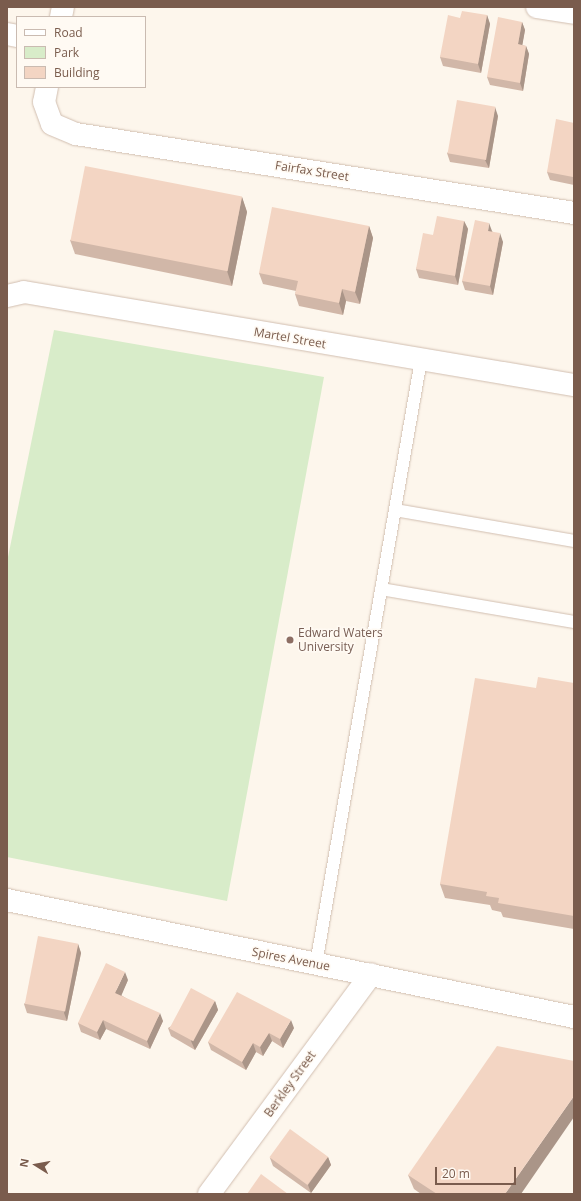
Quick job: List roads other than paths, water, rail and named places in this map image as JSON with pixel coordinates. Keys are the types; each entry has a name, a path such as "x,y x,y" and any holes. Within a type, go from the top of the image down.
{"street":[{"path":"537,7 574,13"},
{"name":"Fairfax Street","path":"47,88 44,102 52,124 76,134 574,213"},
{"name":"Martel Street","path":"7,296 24,292 574,385"},
{"name":"Spires Avenue","path":"7,900 574,1017"},
{"name":"Berkley Street","path":"209,1194 371,974"}],"lane":[{"path":"316,964 422,360"},
{"path":"395,510 574,541"},
{"path":"381,589 574,622"}],"place":[{"name":"Edward Waters University","path":"290,640"}]}
